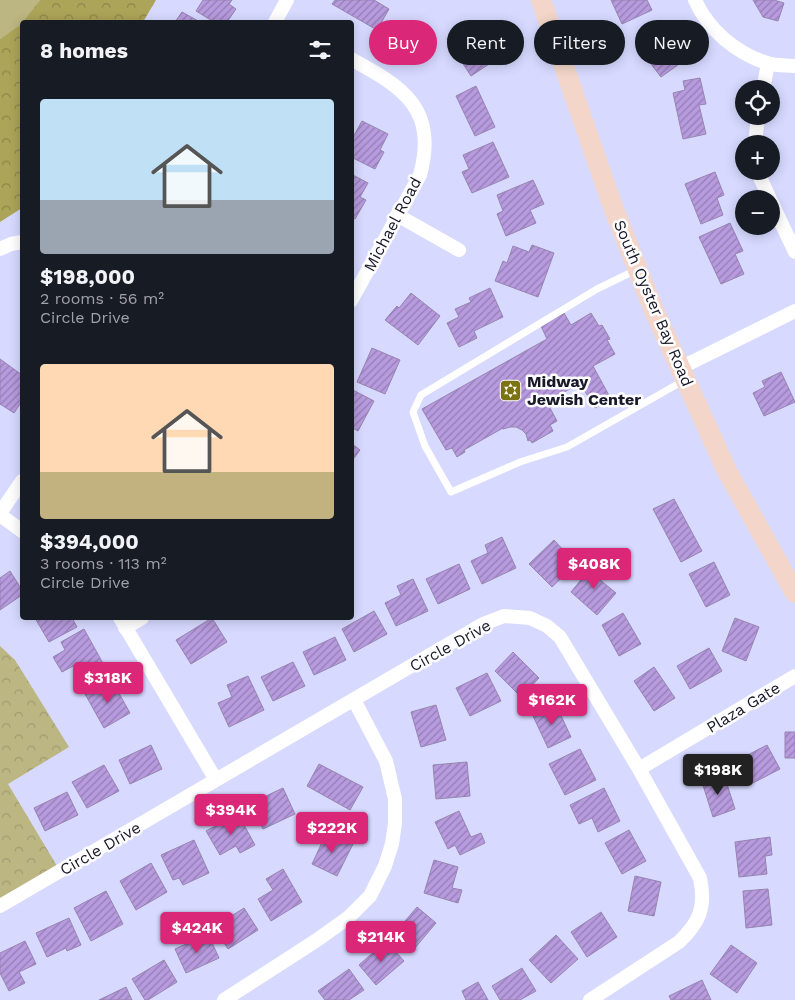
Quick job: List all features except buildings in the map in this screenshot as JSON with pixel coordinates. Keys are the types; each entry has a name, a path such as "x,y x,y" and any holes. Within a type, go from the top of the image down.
{"main road":[{"name":"South Oyster Bay Road","path":"541,0 613,207 638,269 727,471 795,593"}],"street":[{"path":"279,20 287,0"},
{"path":"695,0 700,12 716,32 736,48 768,64 795,66"},
{"name":"Michael Road","path":"354,60 386,77 400,88 411,101 420,117 426,140 424,161 420,175 354,295"},
{"path":"765,80 768,64"},
{"path":"397,215 459,250"},
{"path":"780,220 795,252"},
{"path":"0,249 10,244 20,242"},
{"path":"683,374 795,311"},
{"path":"20,484 0,514 20,529"},
{"name":"Circle Drive","path":"0,906 484,624 504,616 530,618 547,626 560,637 639,769 700,878 703,894 700,914 690,931 679,942 590,1000"},
{"path":"122,623 216,780"},
{"name":"Plaza Gate","path":"639,769 795,676"},
{"path":"224,1000 349,917 370,896 385,866 392,844 395,823 395,799 386,761 354,700"}],"lane":[{"path":"638,269 597,289 421,395 413,412 425,446 452,492 520,462 567,447 683,374"}],"green space":[{"path":"0,0 40,0 26,20 20,20 20,26 0,39"},
{"path":"40,0 156,0 144,20 25,20"},
{"path":"20,25 20,209 0,222 0,39"},
{"path":"0,646 15,660 69,747 8,784 60,871 0,906"}],"place":[{"name":"Midway Jewish Center","path":"511,390"}]}
